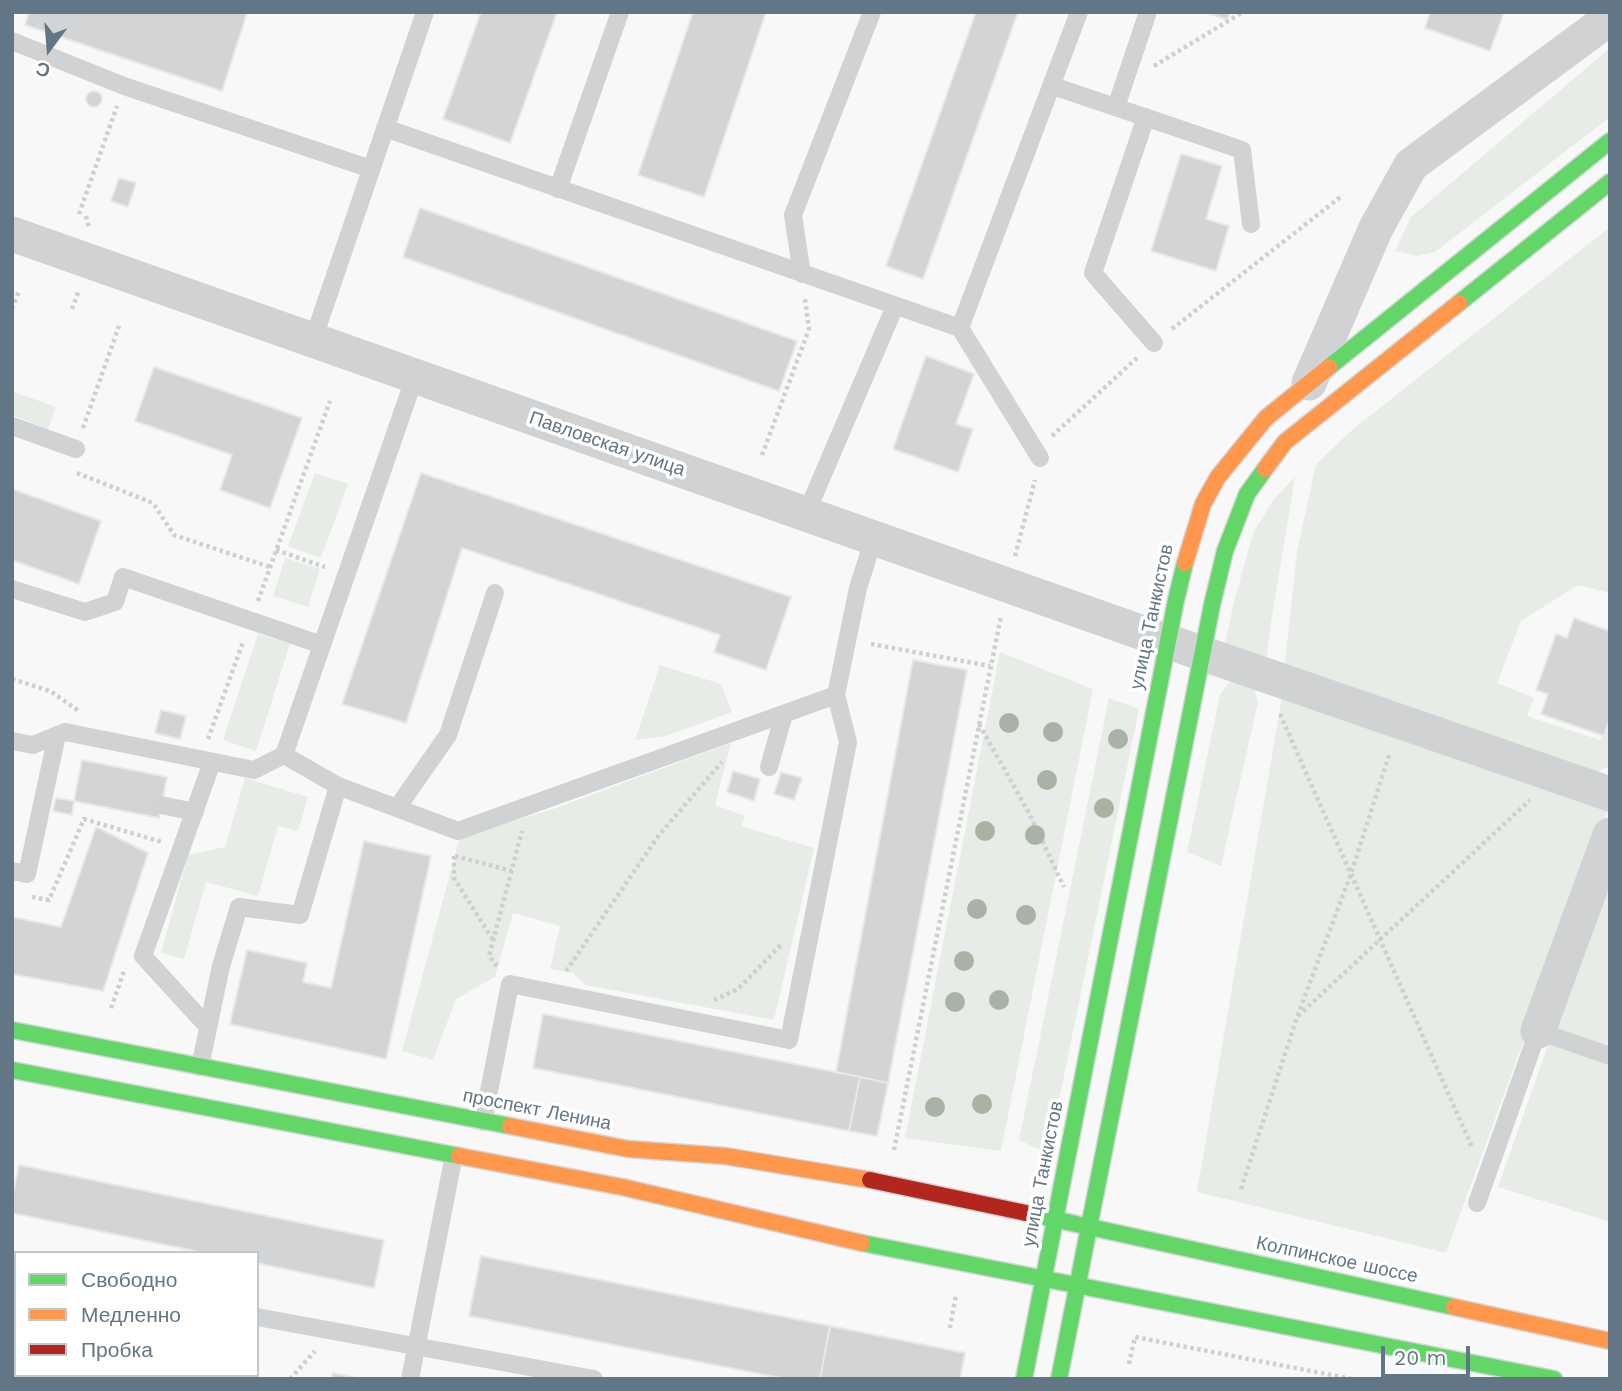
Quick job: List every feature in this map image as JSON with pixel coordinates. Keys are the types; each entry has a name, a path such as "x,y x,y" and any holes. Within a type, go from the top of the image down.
{"main road":[{"name":"улица Танкистов","path":"1024,1379 1168,642 1191,539 1203,504 1218,477 1265,418 1610,141"},
{"path":"1059,1379 1202,653 1225,551 1247,494 1285,442 1610,182"},
{"name":"проспект Ленина","path":"12,1031 628,1149 725,1156 824,1171 1056,1220"},
{"path":"12,1070 622,1187 845,1239 1554,1379"},
{"name":"Колпинское шоссе","path":"1056,1220 1610,1341"}],"street":[{"path":"1309,383 1376,228 1410,165 1599,19"},
{"name":"Павловская улица","path":"12,234 1168,642 1610,794"},
{"path":"1538,1031 1607,847"}],"lane":[{"path":"313,340 425,12"},
{"path":"558,189 620,12"},
{"path":"802,274 793,215 872,12"},
{"path":"960,328 1079,12"},
{"path":"1116,107 1148,12"},
{"path":"12,41 124,86 371,169"},
{"path":"1052,86 1242,150 1251,224"},
{"path":"1146,117 1093,273 1154,344"},
{"path":"385,128 960,328 1040,458"},
{"path":"807,514 895,306"},
{"path":"12,741 33,745 65,732 254,770 284,755 415,376"},
{"path":"12,426 76,449"},
{"path":"483,1122 510,984 789,1040 848,742 836,695 858,588 874,538"},
{"path":"12,589 86,612 115,602 123,576 323,645"},
{"path":"397,808 448,735 495,593"},
{"path":"284,755 338,786 458,831 836,695"},
{"path":"769,767 783,714"},
{"path":"12,871 27,874 57,736"},
{"path":"206,761 195,812 143,956 208,1027"},
{"path":"200,1066 220,966 239,907 300,915 338,786"},
{"path":"161,805 195,812"},
{"path":"1477,1203 1538,1031 1610,1056"},
{"path":"410,1379 454,1155"},
{"path":"259,1317 594,1379"}],"path":[{"path":"1124,84 1243,12"},
{"path":"79,214 124,86"},
{"path":"894,1150 1007,585 1040,458 1053,434 1154,344 1343,195"},
{"path":"762,455 809,329 802,274"},
{"path":"72,309 81,282"},
{"path":"12,309 19,291"},
{"path":"119,326 68,469 153,503 174,535 270,567"},
{"path":"206,761 251,620 330,401"},
{"path":"276,550 347,575"},
{"path":"848,639 990,666"},
{"path":"12,679 50,691 76,707 105,740"},
{"path":"1275,702 1486,1177"},
{"path":"1241,1189 1297,1017 1351,874 1400,721"},
{"path":"979,723 1029,813 1064,887"},
{"path":"553,993 659,835 735,747 742,728"},
{"path":"1297,1017 1556,775"},
{"path":"510,984 489,956 529,805"},
{"path":"24,895 49,900 84,819 169,844"},
{"path":"447,827 454,856 454,878 494,941"},
{"path":"454,856 512,870"},
{"path":"674,1016 738,989 776,954 790,934"},
{"path":"950,1328 957,1291"},
{"path":"290,1379 333,1331"},
{"path":"1129,1364 1135,1337 1352,1379"}],"shaded area":[{"path":"1610,48 1610,117 1435,252 1417,256 1395,251 1411,217"},
{"path":"1610,227 1610,593 1578,585 1521,621 1497,683 1534,698 1527,716 1600,740 1610,723 1610,766 1587,776 1284,671 1297,552 1316,464 1353,429"},
{"path":"14,392 56,407 48,429 12,415"},
{"path":"315,473 348,484 321,558 288,546"},
{"path":"1295,477 1266,661 1224,648 1253,533 1274,499"},
{"path":"285,558 320,569 308,607 273,596"},
{"path":"258,634 290,644 256,751 223,740"},
{"path":"1000,652 1093,689 1001,1151 905,1138"},
{"path":"660,665 721,684 732,712 666,736 635,740"},
{"path":"1230,681 1253,684 1258,702 1221,866 1187,852 1220,695"},
{"path":"1282,697 1608,810 1446,1253 1197,1192"},
{"path":"1109,698 1139,709 1048,1154 1019,1140"},
{"path":"731,743 715,805 745,816 741,826 814,848 774,1020 585,985 573,973 550,969 560,926 513,913 495,977 456,999 433,1060 402,1051 460,837 553,809"},
{"path":"245,778 308,797 298,831 278,826 258,896 206,882 184,959 161,953 188,855 225,847"},
{"path":"1610,869 1610,1222 1498,1187"}],"building":[{"path":"29,12 247,13 222,91 25,25"},
{"path":"481,12 557,12 510,143 443,119"},
{"path":"693,12 766,12 704,197 638,175"},
{"path":"976,12 1018,12 923,279 886,266"},
{"path":"1206,12 1230,12 1227,20"},
{"path":"1430,12 1504,12 1490,51 1425,28"},
{"path":"91,91 97,91 102,99 100,105 91,107 86,102 86,96"},
{"path":"1181,154 1222,166 1206,219 1229,226 1216,271 1151,251"},
{"path":"119,178 136,183 128,207 111,201"},
{"path":"420,208 797,341 779,391 403,257"},
{"path":"926,356 974,374 956,424 973,429 958,472 893,449"},
{"path":"154,367 302,418 270,508 220,490 232,455 135,421"},
{"path":"421,473 791,597 766,670 714,652 720,635 462,548 406,723 342,704"},
{"path":"12,489 101,521 79,584 12,560"},
{"path":"1574,618 1610,631 1610,718 1604,736 1541,714 1548,694 1536,690 1556,634 1567,638"},
{"path":"913,660 967,670 888,1083 836,1072"},
{"path":"161,710 186,716 180,739 155,733"},
{"path":"82,760 167,777 159,818 74,801"},
{"path":"733,771 760,779 754,801 727,792"},
{"path":"781,772 802,778 794,800 774,794"},
{"path":"56,798 74,801 72,815 53,811"},
{"path":"96,827 148,853 103,991 12,974 12,917 61,927"},
{"path":"364,841 431,856 386,1059 230,1024 247,950 307,963 303,982 331,988"},
{"path":"543,1014 860,1077 849,1131 533,1068"},
{"path":"860,1077 888,1083 877,1136 849,1131"},
{"path":"19,1165 384,1240 374,1288 259,1263 259,1251 195,1251 12,1213"},
{"path":"481,1256 830,1326 820,1379 786,1379 469,1316"},
{"path":"830,1326 965,1353 960,1379 820,1379"},
{"path":"333,1373 361,1379 332,1379"},
{"path":"50,1377 90,1377 90,1379"}],"traffic: fast":[{"path":"1329,367 1610,141"},
{"path":"1459,303 1610,182"},
{"path":"1059,1379 1212,605 1225,551 1247,494 1265,469"},
{"path":"1024,1379 1185,563"},
{"path":"12,1030 510,1126"},
{"path":"12,1070 459,1156"},
{"path":"1026,1213 1454,1307"},
{"path":"862,1243 1554,1379"}],"traffic: slow":[{"path":"1265,469 1285,442 1459,303"},
{"path":"1185,563 1203,504 1218,477 1266,418 1329,367"},
{"path":"510,1126 628,1149 725,1156 870,1180"},
{"path":"459,1156 622,1187 862,1243"},
{"path":"1454,1307 1610,1341"}],"traffic: jam":[{"path":"870,1180 1026,1213"}]}
